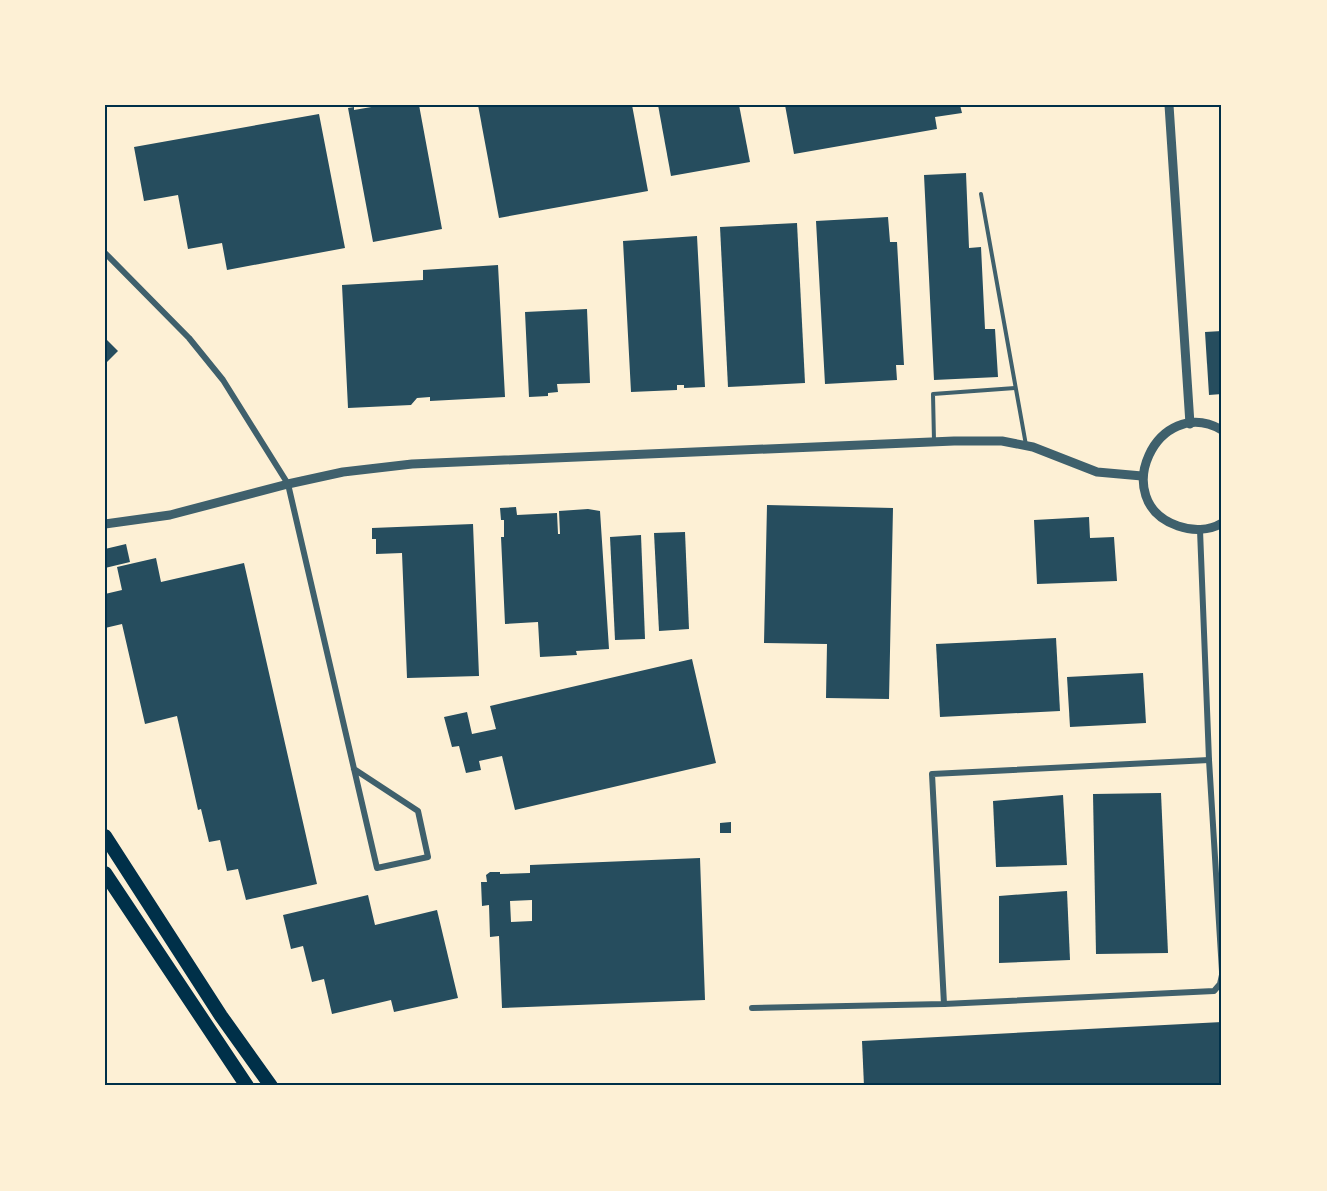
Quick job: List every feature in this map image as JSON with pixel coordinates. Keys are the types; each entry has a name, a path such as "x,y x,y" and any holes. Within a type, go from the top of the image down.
{"highway":[{"path":"105,836 221,1016 271,1086"},
{"path":"105,873 247,1086"},
{"path":"217,1041 238,1086"}],"street":[{"path":"1169,105 1190,424"},
{"path":"105,253 189,338 223,380 288,484 354,769 377,868 428,856 418,811 354,769"},
{"path":"1222,430 1205,424 1190,424 1166,432 1156,441 1147,458 1143,476 1144,491 1150,505 1172,524 1186,529 1200,530 1222,523"},
{"path":"105,524 170,515 343,472 412,464 1002,441 1026,446 1097,472 1143,476"},
{"path":"752,1008 944,1004 1214,991 1220,984 1222,973 1209,760 1200,530"},
{"path":"944,1004 932,774 1209,760"}],"lane":[{"path":"981,194 1026,446"},
{"path":"934,442 933,394 1015,388"}],"building":[{"path":"393,105 393,107 419,105 442,229 373,242 348,108 354,107 354,110"},
{"path":"478,105 632,105 648,191 499,218"},
{"path":"658,105 739,105 750,162 671,176"},
{"path":"785,105 960,105 962,113 935,117 937,129 794,154"},
{"path":"319,114 345,248 227,270 222,243 188,249 178,195 144,201 134,147"},
{"path":"966,173 969,248 981,247 985,329 995,329 998,377 934,380 924,175"},
{"path":"888,217 890,242 897,242 904,365 896,365 897,380 825,384 816,221"},
{"path":"797,223 805,383 728,387 720,227"},
{"path":"697,236 705,387 684,388 684,385 677,385 677,390 631,392 623,241"},
{"path":"498,265 505,397 430,401 430,397 417,398 411,405 348,408 342,285 423,280 423,270"},
{"path":"587,309 590,383 557,384 558,392 548,393 548,396 529,397 525,312"},
{"path":"1222,331 1222,394 1209,395 1205,332"},
{"path":"105,338 118,351 105,364"},
{"path":"767,505 893,508 889,699 826,698 827,644 764,643"},
{"path":"516,507 517,515 557,513 558,534 560,534 559,511 588,509 600,511 609,649 576,651 577,655 540,657 538,622 505,624 501,537 504,537 504,520 501,520 500,508"},
{"path":"1089,517 1090,538 1114,537 1117,581 1037,584 1034,520"},
{"path":"473,524 479,676 407,678 402,553 376,554 376,539 372,539 372,528"},
{"path":"685,532 689,629 659,631 654,533"},
{"path":"641,535 645,639 615,640 610,537"},
{"path":"126,544 130,562 105,568 105,549"},
{"path":"156,558 161,582 244,563 317,884 246,900 238,869 227,871 220,840 209,842 201,809 198,810 177,716 145,724 122,624 105,628 105,594 122,590 117,567"},
{"path":"1056,638 1060,711 940,717 936,644"},
{"path":"692,659 716,763 515,810 502,756 479,761 481,770 466,773 459,746 452,747 444,717 467,712 472,734 496,729 490,706"},
{"path":"1143,673 1146,723 1070,727 1067,677"},
{"path":"1161,793 1168,953 1096,954 1093,794"},
{"path":"1063,795 1067,865 996,867 993,801"},
{"path":"731,822 731,833 720,833 720,823"},
{"path":"700,858 705,1000 502,1008 499,936 490,937 489,905 482,906 481,882 487,882 486,875 490,872 530,873 530,865","holes":["532,900 532,921 511,922 510,901"]},
{"path":"1067,891 1070,960 999,963 999,896"},
{"path":"368,895 375,925 437,910 458,998 394,1012 391,1000 332,1014 324,979 312,982 303,946 291,949 283,915"},
{"path":"1222,1022 1222,1086 864,1086 862,1041"}]}
